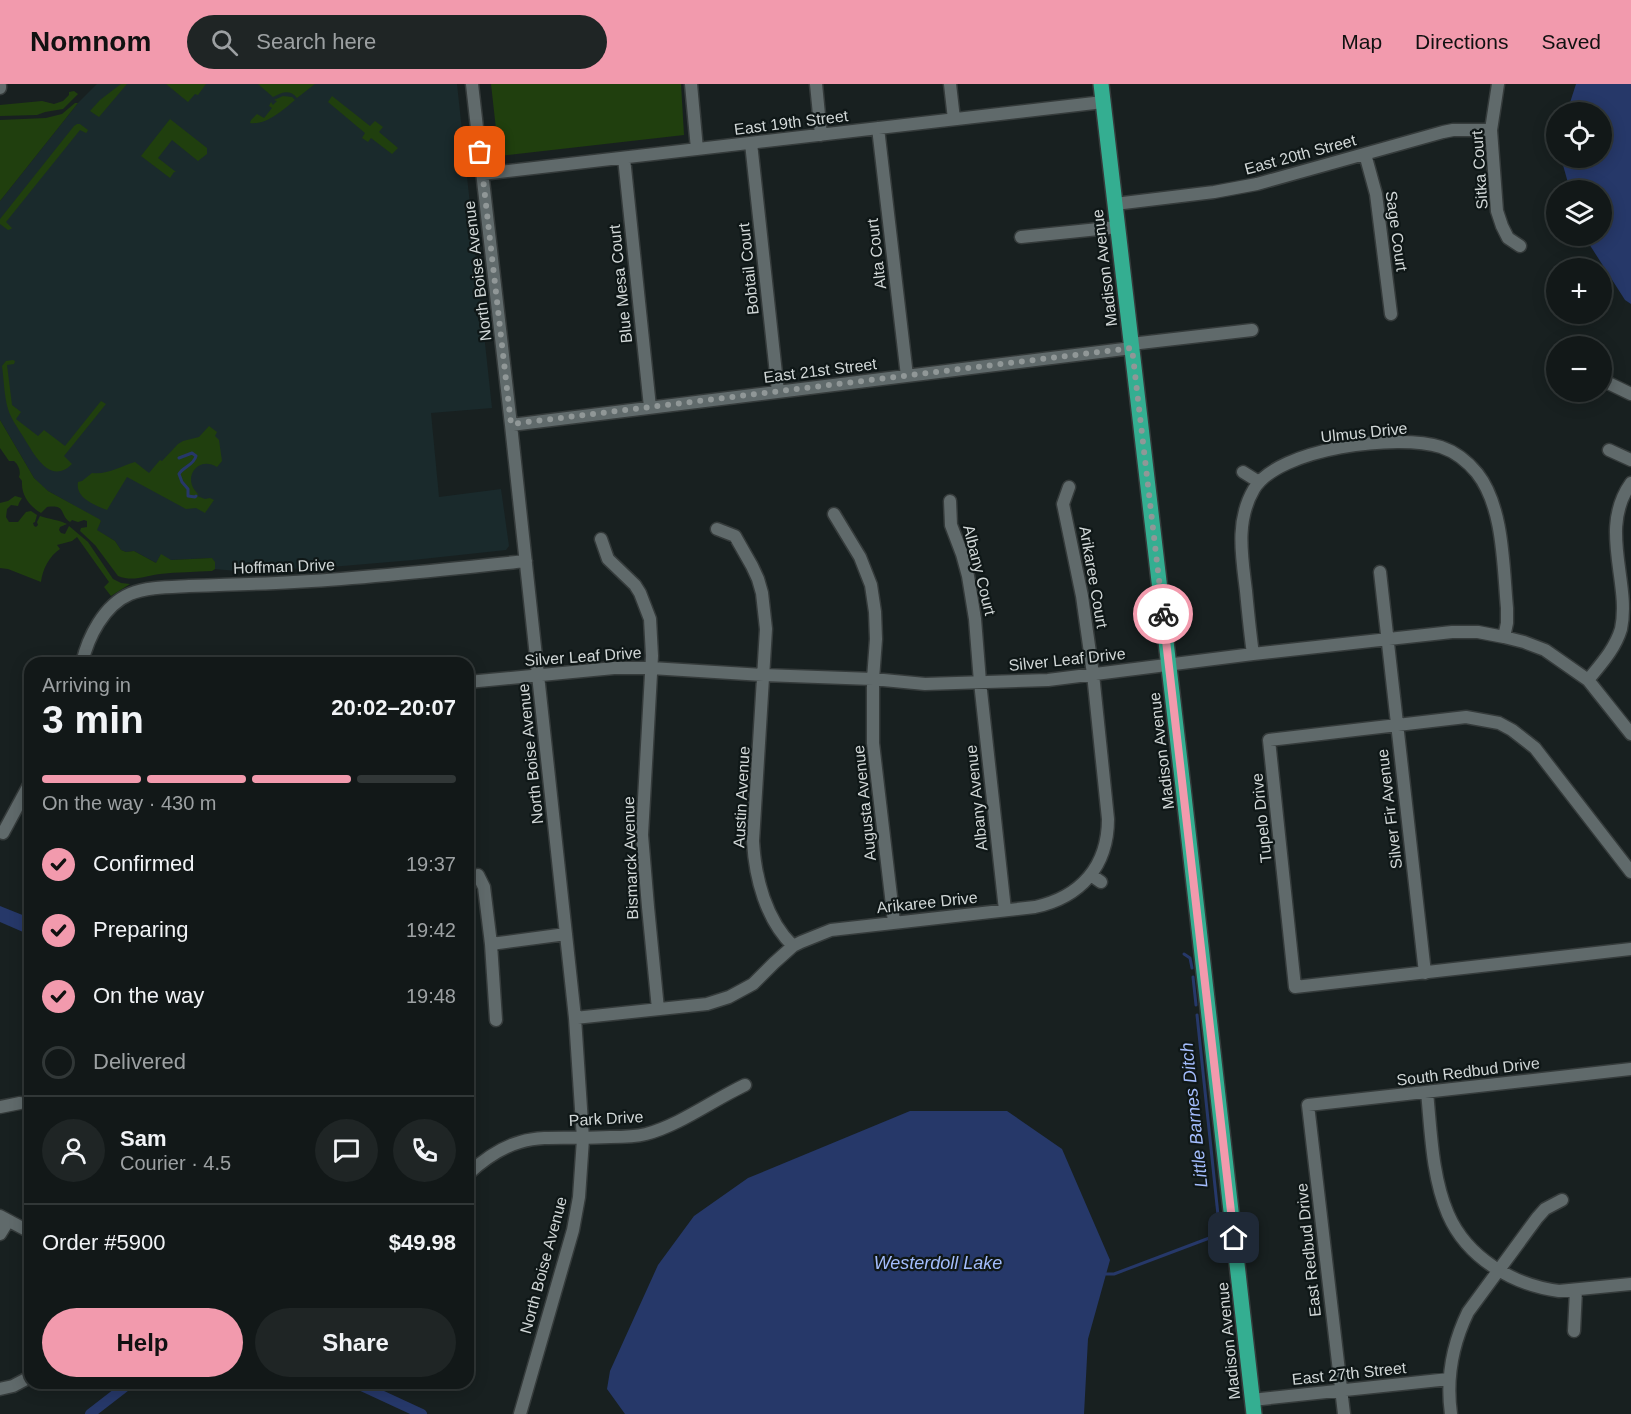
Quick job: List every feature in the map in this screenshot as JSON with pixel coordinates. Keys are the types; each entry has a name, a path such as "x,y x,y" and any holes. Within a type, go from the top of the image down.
{"main road":[{"name":"Madison Avenue","path":"1101,84 1253,1407"}],"street":[{"name":"North Boise Avenue","path":"472,84 576,1018 583,1139 576,1214 520,1414"},
{"path":"691,84 697,149"},
{"path":"816,84 821,135"},
{"path":"950,84 954,119"},
{"name":"Sitka Court","path":"1498,84 1491,130 1497,211 1508,238 1520,246"},
{"name":"East 19th Street","path":"482,174 1103,102"},
{"name":"Alta Court","path":"878,128 907,376"},
{"name":"East 20th Street","path":"1115,204 1214,192 1257,184 1453,130 1491,130"},
{"name":"Bobtail Court","path":"751,143 778,392"},
{"name":"Sage Court","path":"1365,154 1376,194 1391,314"},
{"name":"Blue Mesa Court","path":"624,158 650,408"},
{"path":"1021,237 1118,226"},
{"name":"East 21st Street","path":"511,424 907,376 1251,330"},
{"path":"1612,385 1631,394"},
{"name":"Ulmus Drive","path":"1253,654 1240,540 1244,514 1253,490 1259,482 1282,465 1297,459 1325,450 1393,442 1426,444 1451,451 1462,457 1485,485 1498,521 1507,608 1504,637"},
{"path":"1609,450 1631,460"},
{"path":"1243,472 1259,482"},
{"path":"1588,680 1611,650 1627,616 1616,535 1621,506 1631,483"},
{"name":"Arikaree Court","path":"1069,488 1063,504 1082,596 1093,674"},
{"name":"Albany Court","path":"950,501 951,525 962,554 975,619 981,682"},
{"name":"Augusta Avenue","path":"834,514 860,557 872,585 876,639 873,679 873,744 894,922"},
{"name":"Austin Avenue","path":"717,529 735,536 758,579 764,606 766,629 754,855 765,903 779,928 793,946"},
{"name":"Bismarck Avenue","path":"601,539 608,559 635,585 640,593 650,619 651,668 642,835 658,1010"},
{"name":"Hoffman Drive","path":"84,657 88,641 107,612 116,602 137,591 175,587 345,580 526,561"},
{"name":"Silver Fir Avenue","path":"1380,573 1425,973"},
{"name":"Silver Leaf Drive","path":"474,680 593,669 651,668 873,679 925,684 1048,680 1253,654 1452,632 1478,632 1524,642 1545,650 1588,680 1631,734"},
{"name":"Arikaree Drive","path":"576,1018 707,1004 737,994 753,984 793,946 831,930 1051,903 1096,879 1106,841 1108,819 1093,674"},
{"name":"Albany Avenue","path":"981,682 1005,910"},
{"name":"Tupelo Drive","path":"1631,872 1535,747 1499,723 1466,717 1269,740 1295,987 1631,949"},
{"path":"3,833 24,794"},
{"path":"478,875 484,886 496,1020"},
{"path":"491,944 566,934"},
{"name":"South Redbud Drive","path":"1308,1106 1631,1069"},
{"name":"Park Drive","path":"474,1169 495,1152 526,1139 546,1137 583,1139 636,1136 648,1133 669,1126 745,1085"},
{"path":"1427,1092 1437,1174 1447,1213 1460,1236 1476,1252 1498,1271 1539,1287 1559,1291 1631,1284"},
{"path":"0,1107 20,1103"},
{"name":"East Redbud Drive","path":"1308,1106 1344,1414"},
{"path":"1451,1414 1450,1362 1468,1312 1537,1218 1545,1209 1562,1200"},
{"path":"0,1234 4,1218 24,1229"},
{"path":"1574,1331 1576,1290"},
{"name":"East 27th Street","path":"1253,1407 1341,1390 1449,1379"},
{"path":"0,1389 24,1380"}],"shaded area":[{"path":"97,84 457,84 492,408 431,413 439,497 501,489 509,546 506,550 319,568 236,571 215,569 212,558 156,563 134,551 121,550 115,541 96,530 101,521 41,486 0,420 0,201 78,103"}],"green space":[{"path":"121,84 127,84 99,117 90,111 100,100"},
{"path":"166,84 206,84 198,95 195,94 188,102"},
{"path":"258,84 315,84 297,98 292,93 286,92 273,97"},
{"path":"491,84 681,84 684,135 499,156"},
{"path":"74,91 78,94 63,109 37,115 0,116 0,105 42,101 54,104 63,101 69,92"},
{"path":"283,96 292,97 295,100 269,119 250,123 257,114 264,118 272,108 269,106 271,102 273,105 277,101 274,100"},
{"path":"332,96 370,126 375,121 383,127 379,132 398,148 392,154 371,138 368,142 362,138 365,133 328,102"},
{"path":"78,103 0,201 0,120 46,118 62,114"},
{"path":"170,119 207,148 207,154 198,161 172,140 158,158 176,172 170,178 141,156"},
{"path":"77,124 88,130 87,132 80,130 6,222 12,228 8,230 0,224 0,219"},
{"path":"13,360 14,364 7,365 12,405 21,412 16,419 38,436 44,430 65,446 101,401 106,404 64,456 72,464 64,470 50,470 38,459 11,416 2,366 6,361"},
{"path":"0,420 34,478 48,491 99,519 101,521 97,530 115,541 121,550 134,551 156,563 161,554 171,560 212,558 215,562 215,569 166,573 134,579 118,576 95,545 80,531 81,528 87,527 87,521 72,520 70,522 60,509 53,506 47,507 41,513 29,503 24,495 18,467 14,461 9,461 0,448"},
{"path":"209,426 217,432 215,436 219,440 222,461 217,467 210,464 198,466 194,470 191,481 197,496 214,500 205,513 196,508 186,509 127,477 107,510 83,497 78,488 78,482 92,473 109,471 135,462 149,473 178,444 199,437"},
{"path":"15,496 22,498 18,506 11,505 7,509 6,517 9,522 18,522 26,512 31,511 37,515 33,523 36,527 40,516 67,524 60,527 61,533 65,534 69,526 88,542 113,579 130,584 111,596 104,587 109,582 77,537 72,541 57,545 60,549 47,563 41,582 0,568 0,503"}],"water":[{"path":"1576,84 1631,84 1631,304 1625,300 1612,280 1612,258 1598,258 1590,246 1612,246 1612,180 1567,180 1564,168 1612,168 1612,102 1570,102"},
{"path":"0,906 24,916 24,932 0,922"},
{"name":"Westerdoll Lake","path":"910,1111 1007,1111 1062,1149 1110,1260 1088,1339 1084,1414 625,1414 607,1389 610,1371 658,1265 694,1216 748,1178"}],"waterway":[{"path":"179,458 192,453 196,456 193,462 179,474 188,489 188,496 196,496"},
{"name":"Little Barnes Ditch","path":"1184,954 1190,958 1192,968"},
{"name":"Little Barnes Ditch","path":"1193,977 1196,1005"},
{"name":"Little Barnes Ditch","path":"1106,1274 1114,1274 1220,1234 1197,1015"},
{"path":"90,1414 122,1389"},
{"path":"368,1389 422,1414"}],"way so far":[{"path":"480,152 511,424 1132,348 1163,614"}],"route":[{"path":"1163,614 1234,1238"}]}
